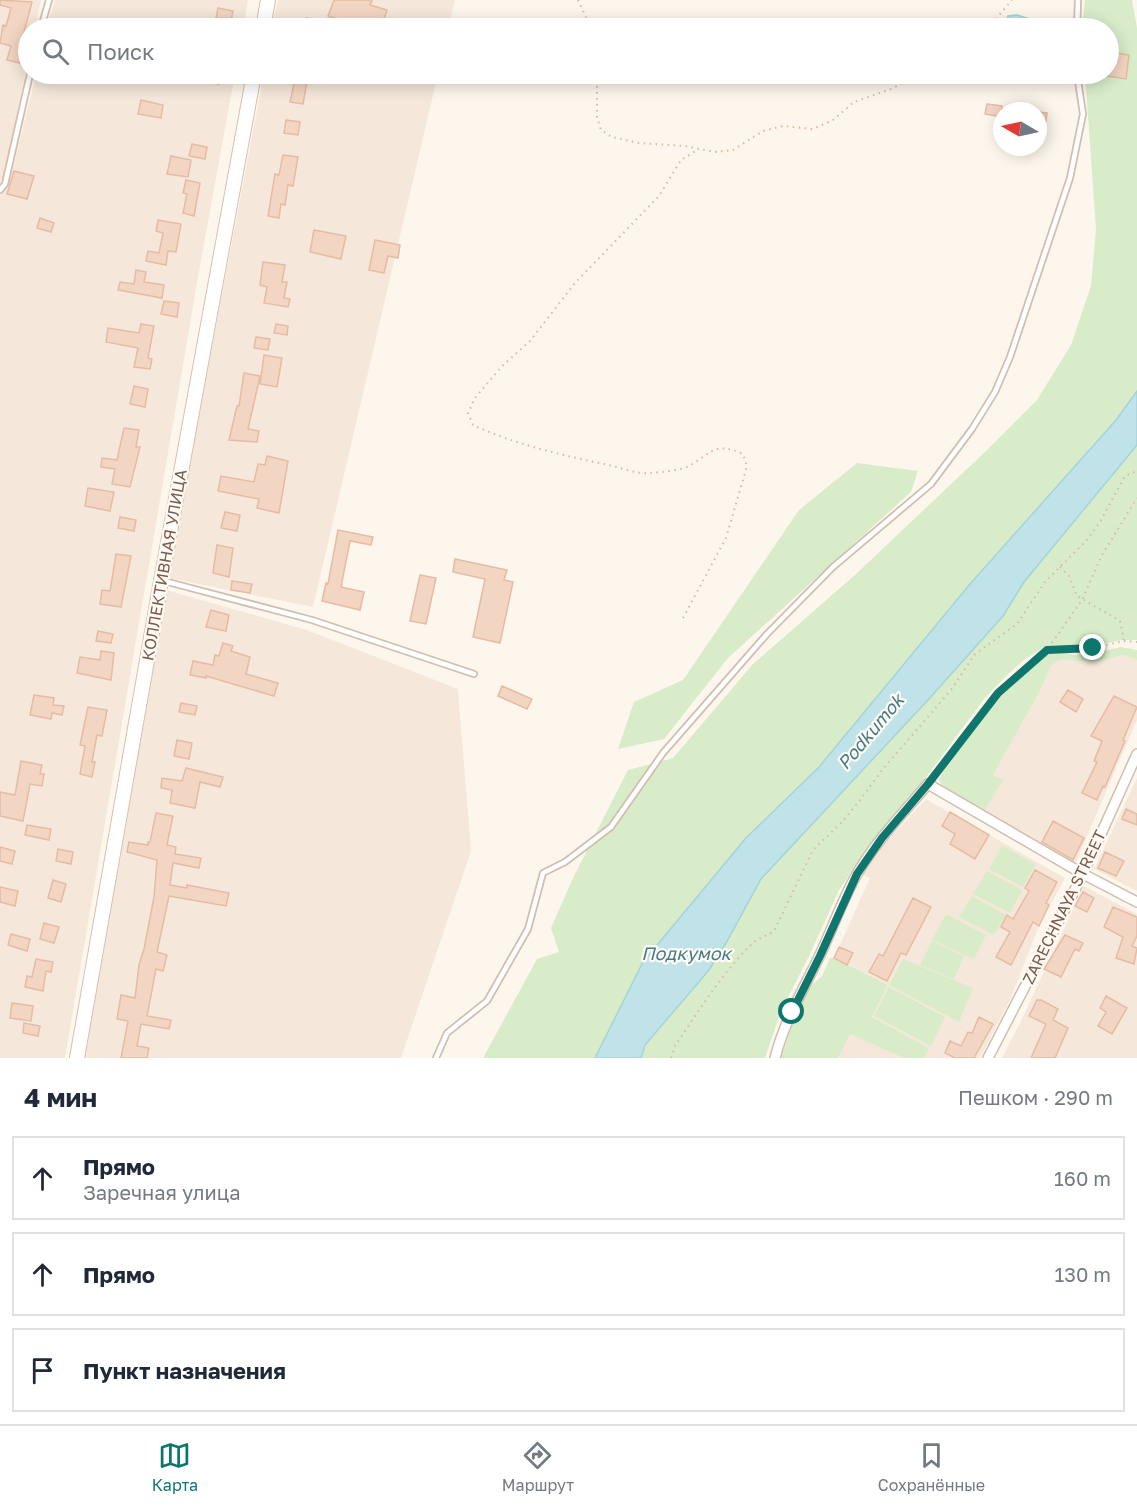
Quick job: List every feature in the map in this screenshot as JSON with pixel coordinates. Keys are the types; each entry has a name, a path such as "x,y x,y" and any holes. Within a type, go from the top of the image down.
{"street":[{"path":"265,18 268,0"},
{"name":"КОЛЛЕКТИВНАЯ УЛИЦА","path":"77,1058 252,84"},
{"name":"ZARECHNAYA STREET","path":"988,1058 1083,874 1137,754"},
{"path":"775,1058 792,1012 857,874 882,838 928,784 1083,874 1137,902"}],"lane":[{"path":"44,18 49,0"},
{"path":"1077,18 1078,0"},
{"path":"0,190 5,184 28,84"},
{"path":"436,1058 447,1033 487,1001 528,929 543,873 565,862 611,827 663,753 767,634 834,567 930,484 972,429 995,392 1010,357 1070,178 1083,114 1078,84"},
{"path":"161,581 312,620 474,674"}],"path":[{"path":"578,0 586,18"},
{"path":"997,18 1012,0"},
{"path":"597,84 597,117 602,130 612,136 639,143 715,152 734,150 763,131 783,126 813,129 833,120 854,102 901,84"},
{"path":"683,618 726,538 747,466 743,454 731,449 717,448 688,466 646,473 589,461 494,435 472,425 468,413 475,398 502,366 530,341 575,283 659,196 681,160 699,149"},
{"path":"671,1058 675,1046 728,972 756,940 774,931 813,850 842,822 883,769 951,690 975,654 1017,624 1045,582 1086,541 1100,522 1125,476 1137,471"},
{"path":"928,784 998,693 1047,650 1082,600 1102,555 1137,498"},
{"path":"1060,567 1069,576 1077,596 1120,621 1124,641"},
{"path":"1047,650 1084,650 1124,641 1137,642"}],"shaded area":[{"path":"0,0 41,0 37,18 18,18 18,84 23,84 4,176 0,180"},
{"path":"55,0 248,0 245,18 49,18"},
{"path":"278,0 455,0 450,18 274,18"},
{"path":"34,84 233,84 199,271 65,1058 0,1058 0,196 9,185"},
{"path":"262,84 436,84 313,607 168,578"},
{"path":"166,590 307,630 458,689 471,851 401,1058 84,1058"},
{"path":"1123,655 1137,660 1137,720 1075,864 1013,829 985,810 1002,780 993,775 1039,693 1051,666 1059,660 1097,662"},
{"path":"1137,778 1137,891 1094,869"},
{"path":"926,799 1065,878 1039,926 1010,1000 980,1058 838,1058 850,1034 861,1039 888,985 834,958 870,878 861,874 881,847"},
{"path":"1084,886 1137,914 1137,1058 1002,1058 1021,1021"}],"green space":[{"path":"1085,0 1132,0 1137,28 1137,391 1117,419 970,584 819,767 746,838 643,962 595,1058 483,1058 537,959 559,952 551,928 573,878 628,770 673,758 753,664 856,574 1037,400 1071,345 1091,286 1096,229 1086,84 1119,84 1119,18 1083,18"},
{"path":"1137,445 1137,640 1122,640 1082,648 1043,648 1025,659 984,699 924,780 861,857 839,890 781,1011 765,1058 641,1058 645,1045 726,943 761,879 1003,616 1024,582"},
{"path":"857,463 918,471 911,492 728,658 664,739 618,749 634,702 683,680 799,510"},
{"path":"1121,647 1137,650 1137,660 1123,655 1097,662 1059,660 1051,666 1039,693 993,775 1003,780 985,810 959,799 942,785 939,780 946,767 972,730 1007,689 1040,659 1052,653 1085,655"},
{"path":"1002,846 1036,864 1023,887 989,869"},
{"path":"987,871 1022,890 1010,913 973,894"},
{"path":"972,896 1006,915 994,935 959,917"},
{"path":"946,914 986,935 974,959 932,940"},
{"path":"932,941 964,956 954,979 920,965"},
{"path":"830,958 888,985 872,1017 929,1048 924,1058 904,1058 850,1034 838,1058 781,1058 795,1015 810,986 822,976"},
{"path":"903,959 973,988 959,1022 889,985"},
{"path":"889,987 945,1017 931,1046 874,1016"}],"water":[{"path":"1017,15 1026,18 1008,18"},
{"name":"Подкумок","path":"1137,391 1137,445 1024,582 1003,616 761,879 709,970 645,1045 641,1058 595,1058 643,962 746,838 819,767 970,584 1117,419"}],"building":[{"path":"0,0 32,2 28,18 18,18 18,63 7,60 11,46 0,43 3,25 6,26 11,8 0,5"},
{"path":"334,0 372,0 370,5 387,10 384,18 328,16"},
{"path":"218,8 233,11 232,18 216,18"},
{"path":"1119,53 1129,55 1126,79 1119,78"},
{"path":"294,84 307,84 303,104 290,102"},
{"path":"141,100 163,105 161,118 138,114"},
{"path":"987,104 993,105 993,115 985,114"},
{"path":"286,120 300,122 298,135 284,133"},
{"path":"192,144 207,147 205,159 189,156"},
{"path":"283,155 298,157 293,186 288,185 285,205 281,204 279,218 268,216 275,174 279,175"},
{"path":"171,156 191,160 188,177 167,174"},
{"path":"14,171 34,176 27,199 7,194"},
{"path":"186,180 200,183 194,216 183,213 187,194 183,193"},
{"path":"40,218 54,223 51,232 37,228"},
{"path":"158,220 181,224 176,252 168,251 166,265 146,261 148,251 159,253 163,233 156,231"},
{"path":"314,230 346,236 341,259 310,252"},
{"path":"375,240 400,245 398,258 388,256 384,273 369,270"},
{"path":"263,262 285,265 282,282 287,282 284,298 290,299 288,307 264,303 267,287 260,285"},
{"path":"136,270 146,272 144,282 164,285 162,298 118,290 120,282 134,284"},
{"path":"164,301 179,303 177,317 161,314"},
{"path":"141,324 154,326 148,358 152,359 150,369 134,367 138,348 106,342 108,328 139,333"},
{"path":"276,324 288,326 287,335 274,333"},
{"path":"256,337 270,339 268,350 254,348"},
{"path":"264,355 282,358 277,387 260,384"},
{"path":"244,373 260,376 248,429 259,431 257,442 229,440 237,406 239,406"},
{"path":"134,386 148,389 145,407 130,404"},
{"path":"124,428 139,430 136,447 140,447 130,487 112,484 115,469 101,467 102,458 117,460"},
{"path":"267,456 288,461 279,513 257,508 259,499 218,491 221,476 254,482 258,464 265,465"},
{"path":"88,488 114,492 110,511 85,506"},
{"path":"225,512 240,515 237,531 221,528"},
{"path":"120,517 136,520 134,531 118,528"},
{"path":"338,530 373,537 371,545 350,541 341,587 364,592 360,610 322,601 326,583 328,584"},
{"path":"217,545 233,548 229,577 213,573"},
{"path":"116,554 131,556 121,607 100,604 102,590 110,591"},
{"path":"455,559 507,570 504,580 513,582 500,643 473,637 485,579 453,572"},
{"path":"420,575 436,578 426,624 410,621"},
{"path":"232,581 252,584 250,593 231,590"},
{"path":"211,610 229,615 226,631 206,627"},
{"path":"98,631 113,634 111,643 96,641"},
{"path":"223,643 233,646 231,651 250,657 246,674 278,683 274,696 206,676 206,678 190,675 193,661 213,665 215,655 219,656"},
{"path":"101,651 114,653 111,680 77,673 80,657 100,660"},
{"path":"502,686 532,699 527,709 498,696"},
{"path":"1068,690 1083,699 1076,712 1060,702"},
{"path":"34,695 54,698 53,705 64,706 62,715 52,713 51,719 30,715"},
{"path":"1114,696 1137,707 1123,740 1125,741 1097,800 1082,793 1097,762 1094,761 1102,741 1091,736"},
{"path":"181,703 197,706 195,715 179,712"},
{"path":"88,707 107,710 102,736 97,735 92,777 80,774 85,746 80,745"},
{"path":"177,740 192,743 189,759 174,756"},
{"path":"21,761 42,765 40,774 44,774 42,786 30,784 23,821 0,816 0,792 15,795"},
{"path":"186,768 223,777 220,787 200,782 195,808 170,803 172,790 161,788 162,778 182,781"},
{"path":"1126,809 1137,814 1137,825 1122,819"},
{"path":"950,812 989,835 975,859 950,844 955,834 942,826"},
{"path":"156,813 173,816 167,845 176,847 175,854 201,858 199,868 173,863 170,885 187,888 187,885 229,893 226,906 169,896 157,952 167,955 163,971 156,969 147,1016 171,1020 169,1029 141,1024 137,1046 149,1048 147,1058 121,1058 128,1021 117,1019 121,995 135,998 139,965 154,897 157,860 127,852 129,842 148,845"},
{"path":"1053,821 1084,838 1073,860 1042,842"},
{"path":"27,825 51,829 49,840 25,835"},
{"path":"0,847 15,851 12,864 0,861"},
{"path":"58,849 73,852 71,864 56,861"},
{"path":"1105,852 1124,861 1116,876 1098,868"},
{"path":"1035,870 1057,882 1046,903 1049,905 1039,926 1033,922 1011,965 996,957 1010,932 1001,927 1007,915 1013,919 1029,891 1025,888"},
{"path":"53,880 66,884 61,902 48,898"},
{"path":"0,887 18,891 15,906 0,902"},
{"path":"1083,892 1094,898 1087,912 1075,906"},
{"path":"913,898 931,907 906,955 901,953 887,981 869,972 879,954 883,956"},
{"path":"1113,907 1137,917 1137,936 1132,946 1137,948 1134,964 1116,958 1123,937 1104,927"},
{"path":"44,923 59,927 54,943 40,939"},
{"path":"11,934 30,939 27,951 8,945"},
{"path":"1065,935 1083,943 1079,951 1075,949 1061,977 1044,969"},
{"path":"839,947 853,953 847,965 834,958"},
{"path":"36,959 53,962 51,972 46,971 43,991 25,987 27,976 32,977"},
{"path":"1106,996 1127,1008 1112,1034 1098,1026 1106,1012 1100,1008"},
{"path":"1037,1000 1058,1009 1053,1020 1068,1028 1055,1058 1031,1058 1046,1024 1029,1016"},
{"path":"12,1003 33,1006 31,1021 10,1018"},
{"path":"979,1017 993,1024 974,1058 955,1058 945,1053 950,1041 961,1046 968,1032 972,1033"},
{"path":"24,1023 40,1026 38,1036 23,1033"}],"route":[{"path":"792,1012 857,874 882,838 928,784 998,693 1047,650 1093,648"}],"water label":[{"name":"Podkumok","path":"871,732"}]}
